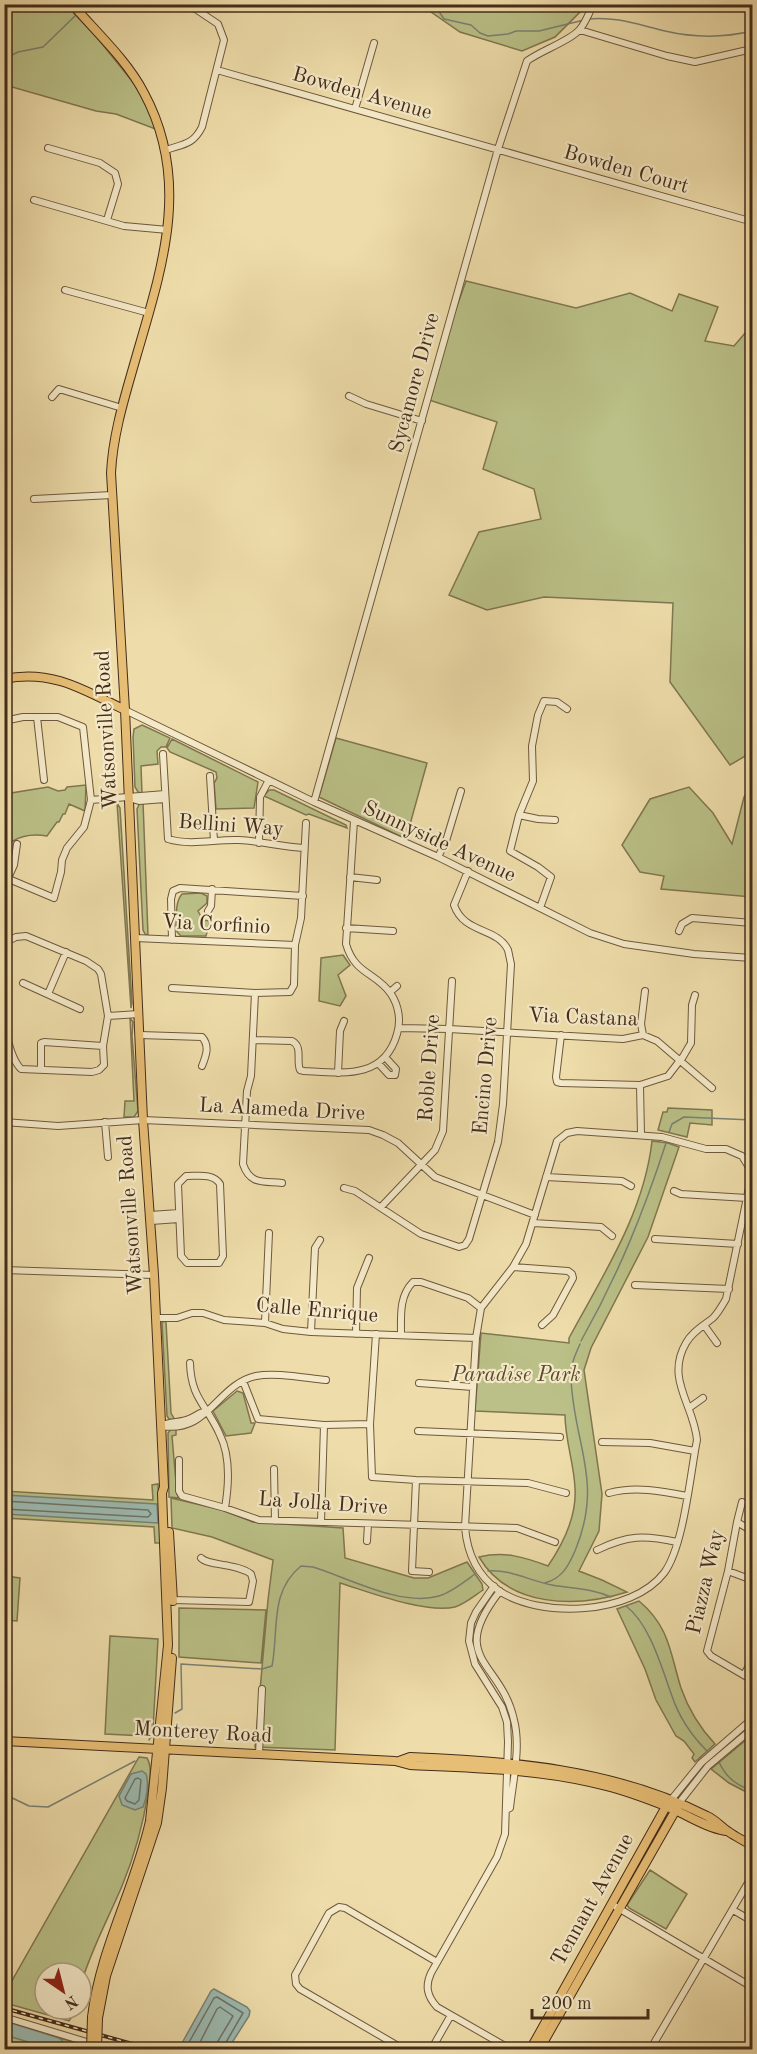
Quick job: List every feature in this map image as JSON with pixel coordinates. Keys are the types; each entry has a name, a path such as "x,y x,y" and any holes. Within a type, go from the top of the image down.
{"main road":[{"name":"Watsonville Road","path":"72,4 129,70 144,93 166,150 171,189 165,254 112,452 112,495 125,710 143,1120 151,1218 164,1490 166,1492 164,1503 168,1645 162,1749"},
{"path":"4,679 32,676 64,681 125,710"},
{"name":"Watsonville Road","path":"162,1749 172,1656 173,1600 165,1522"},
{"name":"Monterey Road","path":"4,1741 399,1761 410,1765 511,1766 589,1774 629,1785 753,1846"},
{"path":"91,2049 95,2018 106,1976 157,1823 162,1749"},
{"name":"Tennant Avenue","path":"530,2049 673,1805"},
{"name":"Tennant Avenue","path":"539,2049 614,1907"},
{"path":"95,2018 97,2049"}],"street":[{"path":"166,150 190,142 196,138 202,127 224,40 222,30 211,18 188,4"},
{"name":"Sycamore Drive","path":"314,802 498,149 527,61 581,28 594,4"},
{"path":"581,28 667,56 695,62 753,49"},
{"path":"355,109 374,43"},
{"name":"Bowden Avenue","path":"217,70 498,149"},
{"path":"48,148 100,163 116,172 118,184 107,220"},
{"name":"Bowden Court","path":"498,149 746,220"},
{"path":"34,200 124,226 168,230"},
{"path":"65,290 149,314"},
{"path":"52,397 59,389 122,408"},
{"path":"350,396 366,404 423,421"},
{"path":"34,499 112,495"},
{"path":"540,908 551,877 510,852 519,815 533,781 532,746 538,715 544,700 557,702 567,709"},
{"name":"Sunnyside Avenue","path":"125,710 314,802 438,857 590,933 624,944 694,954 753,958"},
{"path":"4,721 23,717 58,717 83,727 91,800 84,827 67,848 62,860 57,899 6,877 14,865 17,844"},
{"path":"37,717 44,780"},
{"name":"Bellini Way","path":"163,754 168,839 205,843 238,840 280,847 304,848"},
{"path":"210,776 214,841"},
{"path":"259,843 260,797 269,780"},
{"path":"438,857 446,841 461,791"},
{"path":"91,800 129,798 140,801 165,796"},
{"path":"519,815 555,820"},
{"path":"253,1041 292,1041 298,1047 300,1070 338,1073 367,1070 385,1057 394,1046 399,1028 399,1013 390,992 357,967 349,955 346,944 354,820"},
{"path":"172,988 255,993 290,992 294,985 296,945 303,896 306,823"},
{"path":"84,827 90,832"},
{"name":"Encino Drive","path":"344,1188 355,1191 421,1234 459,1247 465,1245 469,1239 498,1142 503,1104 511,964 507,949 499,940 470,926 458,916 454,906 468,872"},
{"path":"350,878 377,880"},
{"path":"172,940 171,899 173,891 180,888 303,896"},
{"path":"208,911 212,889"},
{"path":"679,932 682,924 692,918 753,923"},
{"path":"346,928 393,931"},
{"path":"5,941 26,936 86,961 98,969 103,980 108,1016 103,1046 104,1065 99,1070 21,1069 13,1055 5,1029"},
{"name":"Via Corfinio","path":"135,938 296,945"},
{"path":"48,994 66,952"},
{"name":"Roble Drive","path":"381,1207 435,1150 443,1131 452,981"},
{"path":"22,983 80,1009"},
{"path":"390,992 397,986"},
{"path":"643,1035 641,1024 645,991"},
{"path":"255,993 252,1076 246,1091 243,1164 246,1175 255,1180 282,1183"},
{"path":"561,1035 557,1082 640,1085 668,1076 681,1060 691,1043 692,1005 695,994"},
{"path":"108,1016 139,1014"},
{"path":"338,1073 340,1031 344,1021"},
{"name":"Via Castana","path":"399,1028 623,1039 643,1035 657,1041 712,1088"},
{"path":"140,1035 202,1037 206,1042 202,1066"},
{"path":"41,1070 41,1043 103,1046"},
{"path":"4,1055 13,1055"},
{"path":"378,1063 389,1075 395,1075 396,1069 385,1057"},
{"path":"640,1085 641,1135"},
{"name":"La Alameda Drive","path":"4,1122 58,1126 143,1120 369,1130 398,1143 420,1166 435,1177 535,1215"},
{"path":"105,1122 108,1157"},
{"path":"577,1131 670,1138 695,1146 726,1149 742,1156 750,1169 751,1178 729,1289 721,1307 686,1342 681,1354 679,1382 683,1398 696,1424 697,1440 677,1542 670,1562 659,1578 639,1594 620,1602 596,1607 559,1608 524,1602 500,1591 473,1560 465,1527 476,1338 481,1308 513,1268 526,1244 546,1178 557,1141 567,1133 577,1131"},
{"path":"186,1176 215,1178 220,1184 223,1256 219,1263 184,1262 181,1256 179,1216 180,1180 186,1176"},
{"path":"546,1178 622,1181 631,1186"},
{"path":"674,1191 681,1194 747,1198"},
{"path":"744,1214 753,1216"},
{"path":"151,1218 179,1216"},
{"path":"532,1223 601,1227 612,1236"},
{"path":"265,1323 269,1233"},
{"path":"655,1239 738,1244"},
{"path":"311,1332 315,1248 320,1240"},
{"path":"356,1334 357,1288 369,1258"},
{"path":"513,1268 568,1271 572,1274 573,1278 553,1315 542,1325"},
{"path":"4,1270 154,1275"},
{"path":"401,1335 402,1304 406,1288 413,1282 421,1282 468,1298 481,1308"},
{"path":"635,1285 729,1289"},
{"name":"Calle Enrique","path":"156,1318 177,1318 192,1313 203,1313 224,1320 265,1323 283,1329 311,1332 476,1338"},
{"path":"704,1325 717,1342"},
{"path":"376,1334 370,1424 372,1477 528,1483 566,1493"},
{"path":"190,1363 196,1396 207,1411 224,1445 229,1481 225,1508"},
{"path":"161,1426 169,1422 187,1420 207,1411 243,1381 255,1376 326,1380"},
{"path":"243,1381 258,1419 324,1425 370,1424"},
{"path":"419,1383 473,1387"},
{"path":"688,1408 703,1398"},
{"path":"321,1522 324,1425"},
{"path":"418,1431 560,1437"},
{"path":"602,1442 650,1443 695,1451"},
{"name":"La Jolla Drive","path":"179,1460 179,1491 182,1496 225,1508 250,1518 275,1521 517,1528 555,1542"},
{"path":"274,1469 275,1521"},
{"path":"417,1480 412,1570 429,1572"},
{"path":"609,1493 642,1489 687,1496"},
{"name":"Piazza Way","path":"742,1502 728,1571 707,1651 711,1656 753,1680"},
{"path":"737,1522 753,1531"},
{"path":"368,1524 368,1541"},
{"path":"597,1550 618,1540 641,1536 677,1542"},
{"path":"173,1600 249,1602 253,1581 251,1574 241,1568 205,1562 201,1558"},
{"path":"728,1571 753,1580"},
{"path":"494,1586 476,1612 471,1623 469,1641 475,1664 499,1701 506,1718 511,1766"},
{"path":"500,1591 481,1620 477,1640 481,1658 512,1710 516,1726 505,1807 505,1834 500,1851 429,1978 428,1992 434,2004 512,2049"},
{"path":"744,1675 753,1660"},
{"path":"259,1754 262,1689"},
{"path":"673,1805 701,1762 753,1719"},
{"path":"673,1805 708,1766 753,1729"},
{"path":"650,2049 753,1876"},
{"path":"405,2049 300,1989 296,1984 295,1975 329,1913 339,1907 345,1908 437,1962"},
{"path":"614,1907 753,1987"},
{"path":"733,1910 753,1921"},
{"path":"431,2049 451,2015"},
{"path":"4,2017 113,2049"}],"green space":[{"path":"4,5 66,5 95,35 136,86 146,100 158,130 116,114 96,111 5,85"},
{"path":"421,5 463,5 489,11 499,5 577,5 583,9 555,37 522,51 460,32"},
{"path":"466,281 576,308 630,293 672,311 679,294 718,307 705,341 734,346 752,325 752,752 730,765 670,682 673,603 544,597 487,610 449,595 479,532 541,519 534,489 483,469 497,422 429,400 440,354"},
{"path":"142,725 170,738 166,747 161,747 157,751 158,764 141,766 142,794 135,787 133,737 134,729"},
{"path":"336,738 427,763 406,839 319,797"},
{"path":"172,739 258,782 254,808 216,809 214,783 217,778 216,772 170,752 167,748"},
{"path":"752,784 752,897 661,889 664,876 640,872 622,845 650,799 689,787 713,813 732,844 744,797"},
{"path":"86,785 85,811 69,804 65,814 47,836 21,837 13,841 5,837 5,794 48,787 58,791 65,790 67,787"},
{"path":"269,790 274,790 346,825 347,828 309,814 306,815 264,796"},
{"path":"143,802 148,935 143,930 137,809"},
{"path":"117,803 120,808 131,1008"},
{"path":"201,893 207,896 207,903 198,911 203,920 210,921 206,936 181,936 177,932 176,912 179,898 182,894"},
{"path":"343,955 350,965 338,975 346,996 340,1006 319,1001 321,958"},
{"path":"130,1018 133,1022 138,1111 134,1117 124,1117 125,1101 134,1101"},
{"path":"668,1108 712,1110 712,1125 690,1123 687,1137 658,1130 663,1112 667,1112"},
{"name":"Paradise Park","path":"652,1141 679,1147 648,1237 591,1348 584,1370 602,1494 599,1531 579,1571 627,1592 608,1597 566,1601 546,1600 526,1595 508,1586 492,1574 479,1557 514,1556 548,1566 554,1558 568,1530 575,1499 565,1415 475,1411 481,1333 569,1343 569,1338 608,1267 631,1218 648,1168"},
{"path":"166,1322 171,1413 175,1420 167,1416 162,1323"},
{"path":"237,1391 243,1393 251,1423 255,1423 251,1433 226,1436 213,1411"},
{"path":"171,1429 176,1429 176,1435 172,1436 179,1498 169,1497 168,1433"},
{"path":"158,1484 161,1543 155,1543 154,1527 5,1518 4,1491 153,1500 152,1485"},
{"path":"171,1498 222,1510 253,1522 343,1528 345,1558 414,1578 428,1578 467,1562 482,1584 483,1590 459,1606 443,1608 414,1605 340,1583 335,1750 255,1747 273,1560 212,1537 172,1528"},
{"path":"5,1576 20,1578 17,1621 5,1620"},
{"path":"639,1601 663,1631 687,1703 699,1725 715,1744 695,1762 692,1758 694,1754 684,1741 676,1736 656,1700 645,1669 617,1609"},
{"path":"179,1608 266,1610 261,1663 179,1657"},
{"path":"110,1636 158,1639 153,1730 146,1736 105,1734"},
{"path":"752,1735 752,1795 729,1783 711,1769"},
{"path":"139,1757 147,1758 150,1771 141,1829 117,1898 89,1961 33,1961 33,2011 5,2003 5,1993"},
{"path":"650,1870 687,1894 666,1929 627,1905"},
{"path":"4,2023 88,2046 78,2049 19,2049 5,2045"}],"water":[{"path":"5,1495 157,1504 158,1523 5,1514"},
{"path":"142,1771 147,1778 146,1795 143,1807 135,1810 122,1805 119,1796 131,1774"},
{"path":"214,1989 247,2007 250,2011 249,2016 228,2049 184,2049 182,2043"},
{"path":"5,2021 59,2038 68,2049 51,2049 5,2035"}],"waterway":[{"path":"434,4 444,19 471,25 480,33 488,36 516,31 539,31 584,20"},
{"path":"4,59 18,52 43,47 76,15"},
{"path":"588,19 618,20 698,36 720,36 752,31"},
{"path":"669,1132 672,1124 684,1117 752,1120"},
{"path":"581,1341 629,1244 666,1143"},
{"path":"545,1583 560,1575 570,1562 583,1526 587,1504 585,1464 573,1403 571,1379 572,1365 580,1344"},
{"path":"175,1713 182,1709 181,1664 262,1669 272,1666 280,1600 291,1576 301,1566 313,1567 375,1590 408,1598 439,1596 475,1574"},
{"path":"488,1571 504,1572 544,1583 589,1590 611,1597"},
{"path":"626,1606 642,1624 648,1635 682,1719 707,1751"},
{"path":"149,1740 156,1729"},
{"path":"4,1794 29,1806 48,1807 135,1761"},
{"path":"719,1762 732,1780 752,1791"}],"railway":[{"path":"4,2008 154,2050"}]}
